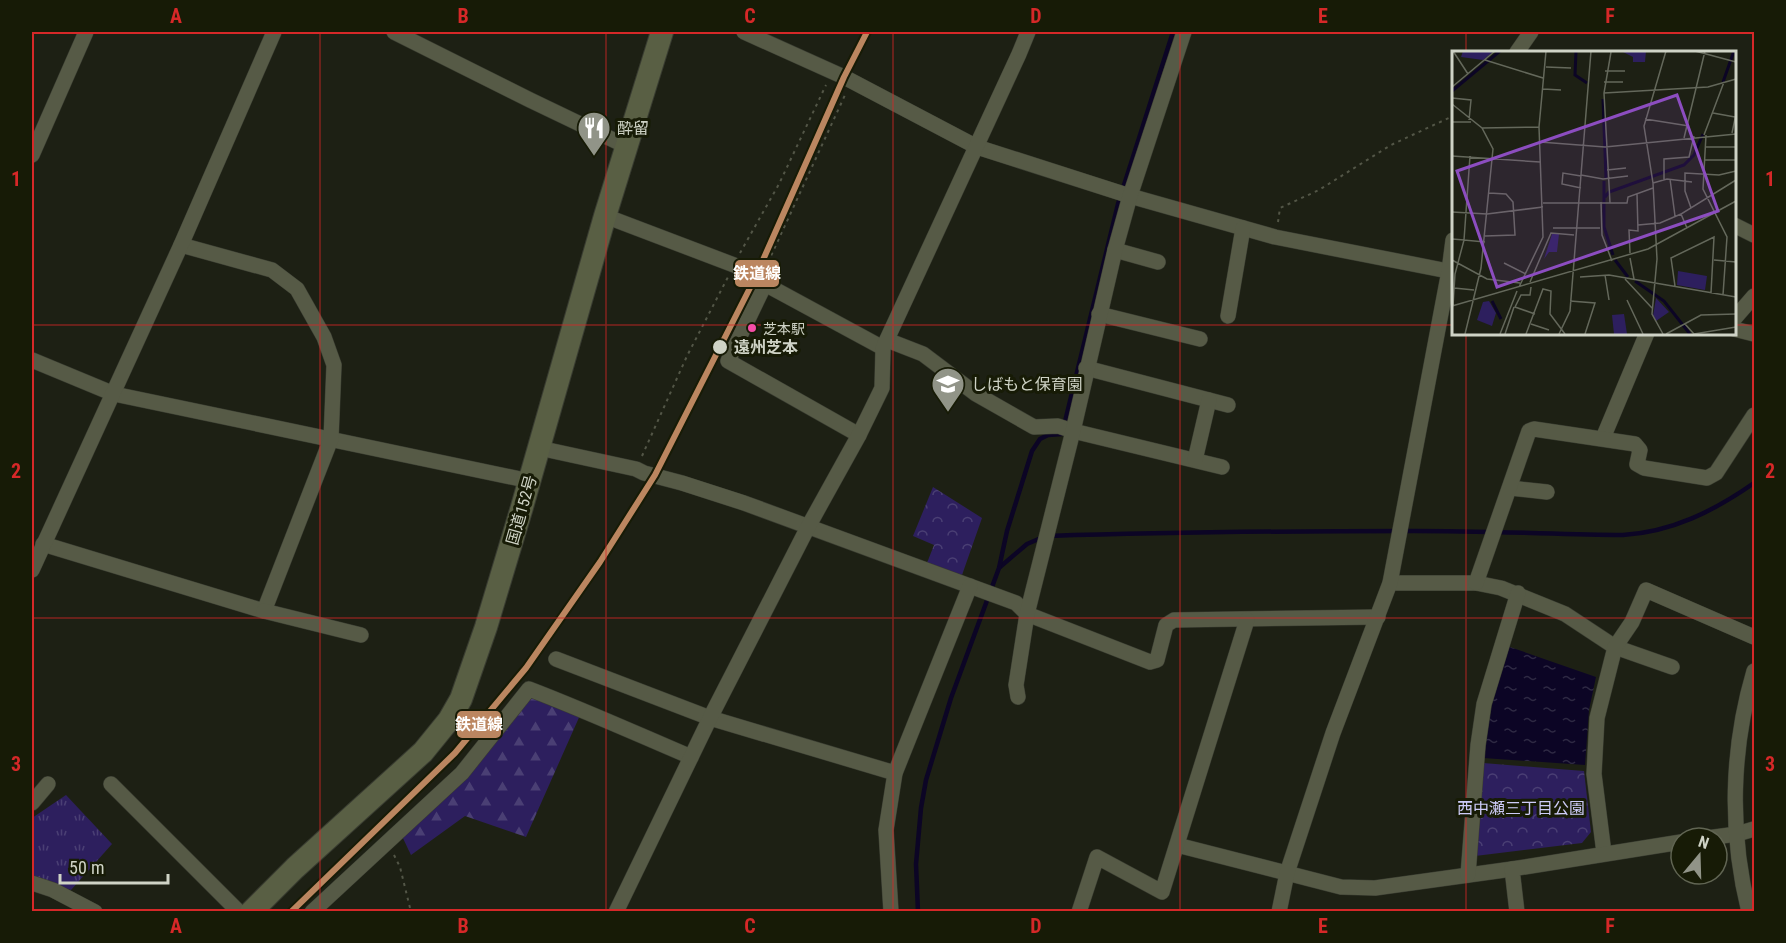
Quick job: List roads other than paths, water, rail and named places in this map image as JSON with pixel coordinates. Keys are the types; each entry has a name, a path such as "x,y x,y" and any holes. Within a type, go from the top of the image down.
{"highway":[{"name":"国道152号","path":"251,912 295,868 423,752 449,720 461,699 530,481 605,216 662,32"}],"street":[{"path":"32,155 86,32"},
{"path":"32,570 114,394 274,32"},
{"path":"394,32 628,147"},
{"path":"744,32 832,71 977,147 1123,194 1275,237 1451,272"},
{"path":"616,912 691,757 808,527 882,388 885,344 1028,32"},
{"path":"1018,697 1016,685 1027,614 1045,547 1068,424 1086,368 1093,322 1115,249 1123,194 1184,32"},
{"path":"1518,51 1531,32"},
{"path":"605,216 734,265"},
{"path":"1735,225 1755,235"},
{"path":"1228,316 1243,228"},
{"path":"181,245 272,270 297,290 324,337 334,366 331,439 264,611"},
{"path":"1115,249 1158,262"},
{"path":"1279,912 1287,873 1333,733 1390,583 1451,272 1452,256"},
{"path":"859,435 728,361 765,284 885,344 923,354 976,394 1034,427 1068,424 1222,467"},
{"path":"1735,318 1755,296"},
{"path":"1093,322 1200,339"},
{"path":"1735,329 1755,334"},
{"path":"1603,438 1647,334"},
{"path":"32,360 114,394 530,481"},
{"path":"1086,368 1228,405"},
{"path":"1195,460 1209,400"},
{"path":"1476,584 1529,431 1534,429 1635,444 1640,450 1637,464 1644,468 1707,478 1716,473 1755,415"},
{"path":"539,448 636,470 744,503 1016,603 1027,614 1154,662 1157,660 1169,622 1378,617"},
{"path":"1510,488 1547,492"},
{"path":"43,544 264,611 361,635"},
{"path":"1390,583 1476,584 1518,593 1564,614 1615,647 1672,667"},
{"path":"891,912 886,830 896,773 973,587"},
{"path":"1604,853 1594,774 1599,704 1615,647 1632,622 1646,590 1755,637"},
{"path":"1468,875 1478,745 1484,704 1518,593"},
{"path":"1079,912 1097,857 1162,892 1247,620"},
{"path":"556,659 711,718 896,773"},
{"path":"1749,912 1740,873 1735,787 1737,751 1755,671"},
{"path":"312,912 462,773 529,689 586,710 691,757"},
{"path":"32,802 48,784"},
{"path":"111,784 239,912"},
{"path":"1729,835 1755,828"},
{"path":"1177,845 1341,886 1375,888 1669,844"},
{"path":"1512,868 1517,912"},
{"path":"32,883 53,890 95,912"}],"water":[{"path":"1507,646 1596,677 1589,710 1585,765 1483,758 1495,684"}],"waterway":[{"path":"918,912 916,864 926,780 951,698 999,568 1007,531 1032,451 1040,439 1048,435 1062,434 1118,204 1173,32"},
{"path":"1049,536 1368,531 1623,535 1659,530 1675,525 1724,503 1754,483"},
{"path":"1000,567 1027,544 1041,538"}],"place":[{"name":"酔留","path":"594,157"},
{"name":"芝本駅","path":"752,328"},
{"name":"遠州芝本","path":"720,347"},
{"name":"しばもと保育園","path":"948,413"}],"park label":[{"name":"西中瀬三丁目公園","path":"1521,808"}]}
